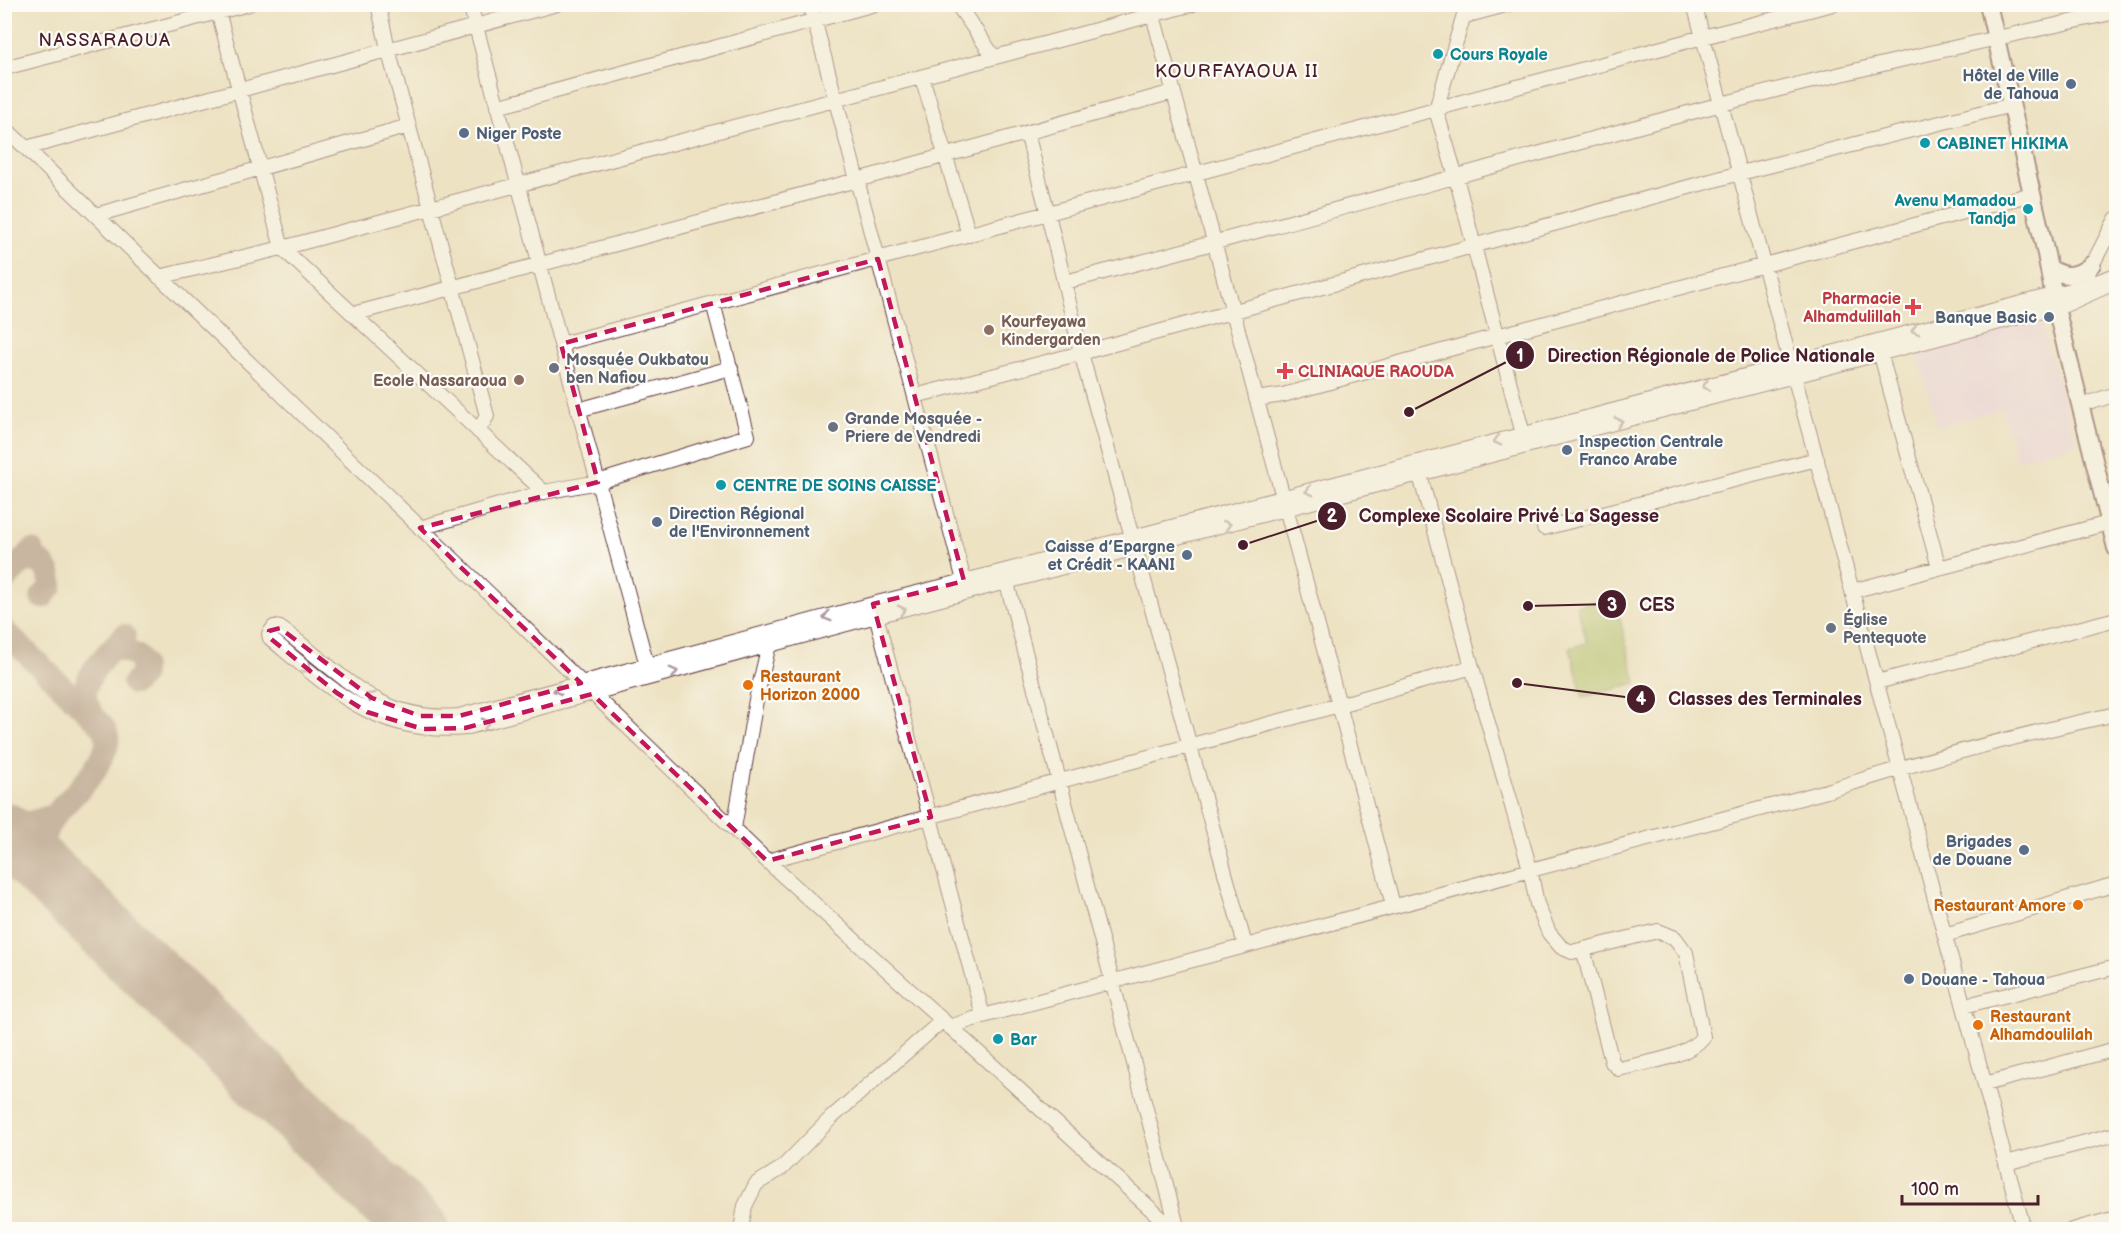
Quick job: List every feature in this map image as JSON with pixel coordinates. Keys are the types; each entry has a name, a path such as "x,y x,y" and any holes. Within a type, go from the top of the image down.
{"main road":[{"path":"1988,4 2113,522 2116,548"},
{"path":"2049,262 2061,275 2073,276 2083,272 2092,264"},
{"path":"2059,300 2092,402 2116,503"}],"street":[{"path":"4,68 218,9 249,4"},
{"path":"378,4 388,49 487,416 478,431"},
{"path":"470,4 649,671"},
{"path":"26,148 557,4"},
{"path":"810,4 966,587"},
{"path":"497,107 875,4"},
{"path":"957,4 994,57"},
{"path":"159,277 431,209 922,77 1151,10 1193,4"},
{"path":"1509,4 1466,10 1436,110 1456,177 1524,440"},
{"path":"1694,4 2024,1230"},
{"path":"561,344 1833,4"},
{"path":"218,9 282,248 544,492"},
{"path":"1151,10 1393,905"},
{"path":"1065,282 1214,244 1721,105 1996,38 2116,12"},
{"path":"922,77 969,235"},
{"path":"353,314 857,180 1173,92"},
{"path":"915,396 1740,172 2012,105"},
{"path":"96,215 409,126"},
{"path":"4,127 766,861 1176,1230"},
{"path":"1027,133 1081,352 1245,945"},
{"path":"1256,399 1283,395 2032,194"},
{"path":"2079,288 2116,219"},
{"path":"875,610 768,647 649,671 581,683 459,716 438,717 420,716 400,711 372,698 347,682 280,628 274,627 269,631 270,638 337,693 367,712 423,729 465,728 592,694 649,671 772,632 875,610 1005,577 2059,300 2079,288 2116,275"},
{"path":"1792,369 1880,352 2116,282"},
{"path":"420,528 544,492 598,482 748,436 713,303"},
{"path":"1880,352 1940,568"},
{"path":"578,410 731,368"},
{"path":"2092,402 2116,394"},
{"path":"1544,528 1817,459"},
{"path":"1418,468 1530,869 1537,904 1549,933 1561,947 1572,952 1658,931 1676,938 1686,953 1703,1037 1697,1045 1678,1054 1619,1069 1612,1062 1583,950"},
{"path":"1852,591 2113,522"},
{"path":"1005,577 1176,1230"},
{"path":"875,610 983,1016"},
{"path":"1877,682 2116,619"},
{"path":"734,828 756,700 772,632"},
{"path":"766,861 1472,667"},
{"path":"741,1230 746,1206 756,1184 782,1168 831,1118 946,1023 983,1016 1827,790 1900,767 2037,731 2116,714"},
{"path":"1945,935 2116,884"},
{"path":"1964,1006 2116,967"},
{"path":"1985,1084 2116,1049"},
{"path":"2006,1163 2116,1134"},
{"path":"2072,1230 2116,1218"}],"highlighted area":[{"path":"878,259 964,581 873,604 931,817 767,861 592,694 465,728 423,729 367,712 337,693 270,638 269,631 280,628 372,698 420,716 459,716 581,683 420,528 598,482 561,344"}],"shaded area":[{"path":"2039,317 2077,443 2017,460 2002,409 1937,427 1916,351"}],"green space":[{"path":"1614,596 1636,683 1583,697 1570,648 1587,643 1577,606"}],"taxiway":[{"path":"4,581 32,551"},
{"path":"22,561 38,560 48,572 51,587 42,597"},
{"path":"4,631 100,723 107,736 105,750 94,771 54,816 46,831 43,847 48,866 64,888"},
{"path":"92,714 85,699 88,680 99,663 124,636"},
{"path":"114,647 133,654 140,661 141,675 134,683"},
{"path":"4,821 30,823 53,816"},
{"path":"385,1230 402,1213"}],"runway":[{"path":"4,833 419,1230"}],"place":[{"name":"Cours Royale","path":"1438,54"},
{"name":"Hôtel de Ville de Tahoua","path":"2071,84"},
{"name":"Niger Poste","path":"464,133"},
{"name":"CABINET HIKIMA","path":"1925,143"},
{"name":"Avenu Mamadou Tandja","path":"2028,209"},
{"name":"Pharmacie Alhamdulillah","path":"1913,307"},
{"name":"Banque Basic","path":"2049,317"},
{"name":"Kourfeyawa Kindergarden","path":"989,330"},
{"name":"Mosquée Oukbatou ben Nafiou","path":"554,368"},
{"name":"CLINIAQUE RAOUDA","path":"1285,371"},
{"name":"Ecole Nassaraoua","path":"519,380"},
{"name":"Direction Régionale de Police Nationale","path":"1409,412"},
{"name":"Grande Mosquée - Priere de Vendredi","path":"833,427"},
{"name":"Inspection Centrale Franco Arabe","path":"1567,450"},
{"name":"CENTRE DE SOINS CAISSE","path":"721,485"},
{"name":"Direction Régional de l'Environnement","path":"657,522"},
{"name":"Complexe Scolaire Privé La Sagesse","path":"1243,545"},
{"name":"Caisse d’Epargne et Crédit - KAANI","path":"1187,555"},
{"name":"CES","path":"1528,606"},
{"name":"Église Pentequote","path":"1831,628"},
{"name":"Classes des Terminales","path":"1517,683"},
{"name":"Restaurant Horizon 2000","path":"748,685"},
{"name":"Brigades de Douane","path":"2024,850"},
{"name":"Restaurant Amore","path":"2078,905"},
{"name":"Douane - Tahoua","path":"1909,979"},
{"name":"Restaurant Alhamdoulilah","path":"1978,1025"},
{"name":"Bar","path":"998,1039"}],"district":[{"name":"NASSARAOUA","path":"105,40"},
{"name":"KOURFAYAOUA II","path":"1237,71"}]}
